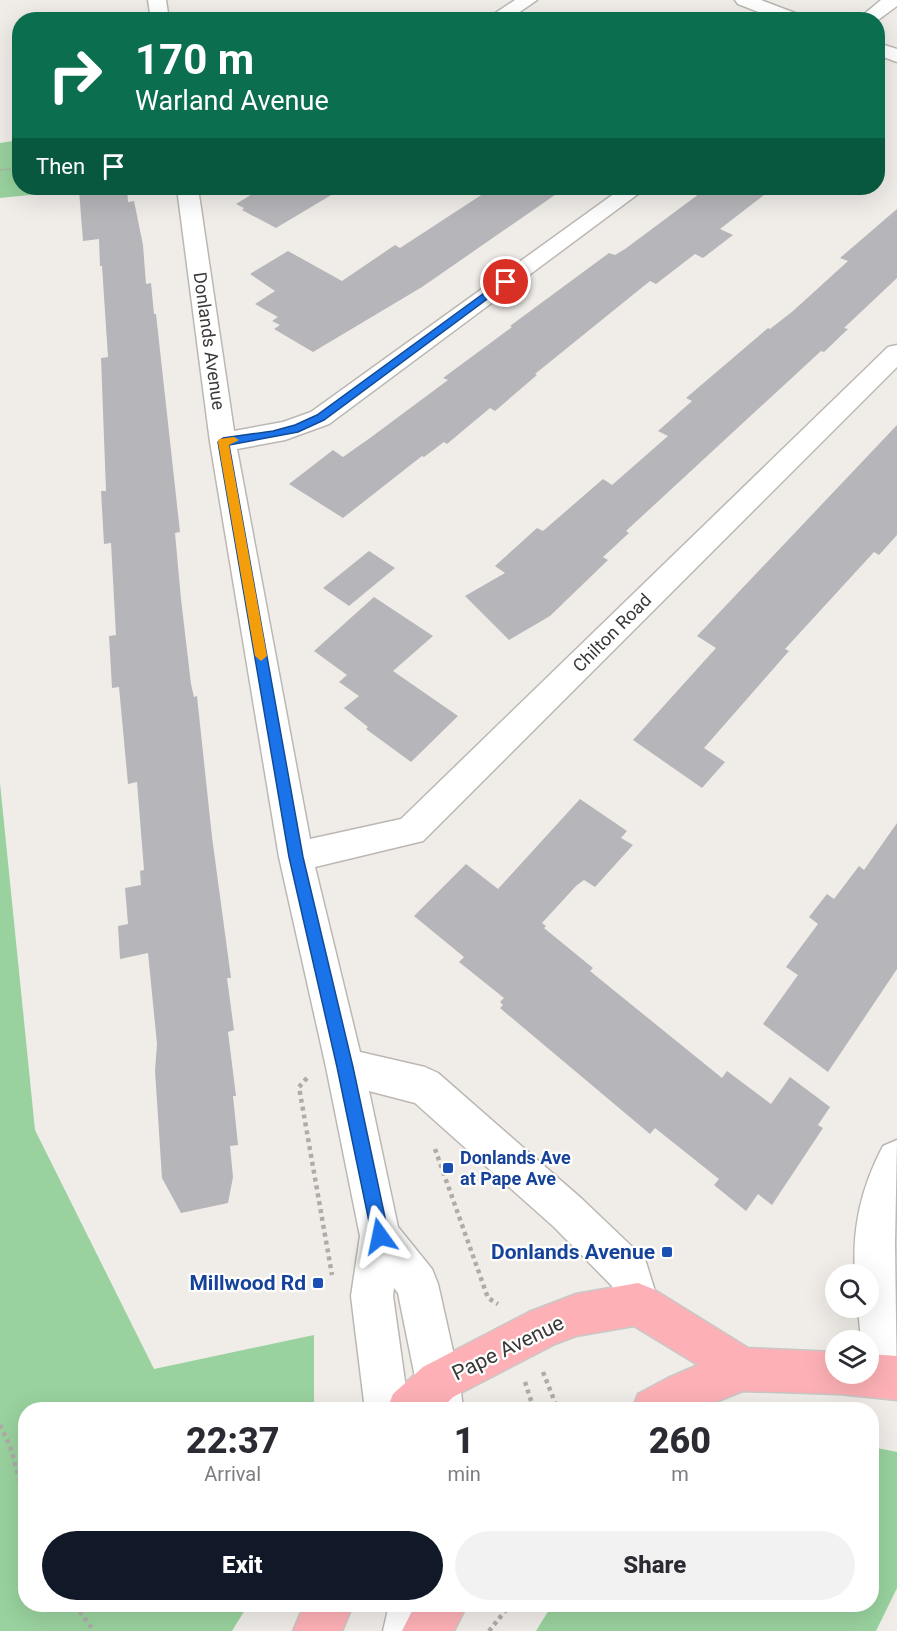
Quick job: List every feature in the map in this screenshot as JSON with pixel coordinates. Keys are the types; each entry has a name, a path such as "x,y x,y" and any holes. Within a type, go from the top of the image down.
{"main road":[{"path":"638,1304 743,1369"},
{"name":"Pape Avenue","path":"429,1401 544,1327 576,1315 638,1304"},
{"path":"668,1402 683,1393 743,1369 825,1373"},
{"path":"426,1631 438,1612"}],"street":[{"path":"508,12 528,0"},
{"path":"744,0 776,12"},
{"path":"877,12 893,0"},
{"name":"Donlands Avenue","path":"188,195 223,442 296,857 342,1052 380,1236 372,1296 386,1402"},
{"path":"223,442 298,428 320,418 625,195"},
{"name":"Chilton Road","path":"296,857 411,831 897,353"},
{"path":"342,1052 425,1086 568,1213 630,1274 638,1304"},
{"path":"891,1377 873,1241 877,1209 884,1185 897,1160"},
{"name":"Donlands Avenue","path":"380,1236 417,1284 429,1401"},
{"path":"407,1631 411,1612"}],"path":[{"path":"333,1282 300,1087 342,1052"},
{"path":"433,1143 488,1298 498,1304"},
{"path":"543,1372 555,1402"},
{"path":"0,1425 10,1446 18,1474"},
{"path":"80,1612 94,1631"},
{"path":"489,1631 503,1612"}],"green space":[{"path":"12,141 12,195 30,195 0,198 0,143"},
{"path":"0,783 35,1130 154,1369 314,1335 314,1402 18,1402 18,1612 244,1612 232,1631 0,1631"},
{"path":"879,1448 897,1452 897,1588 876,1631 536,1631 548,1612 879,1612"}],"building":[{"path":"79,195 128,195 128,202 134,201 143,245 146,284 151,283 154,314 156,314 180,532 175,533 181,599 191,684 194,697 197,696 212,837 231,978 227,978 234,1030 228,1032 236,1096 233,1096 238,1145 230,1146 233,1177 228,1203 181,1213 162,1178 155,1071 157,1044 148,953 120,959 118,926 128,924 125,888 141,885 140,871 144,870 137,782 128,784 119,687 112,688 109,636 116,635 111,543 104,544 101,491 106,491 101,358 108,357 102,266 100,266 99,239 83,241"},
{"path":"251,195 331,195 276,228 242,210 244,208 236,204"},
{"path":"481,195 555,195 422,287 313,352 274,329 280,325 272,321 278,317 255,304 275,291 250,274 288,251 342,281 395,245 400,248"},
{"path":"698,195 764,195 720,229 733,235 703,258 695,254 656,284 650,281 535,374 537,375 495,411 490,408 447,444 444,442 424,457 422,456 343,518 289,484 333,450 343,457 448,380 443,378 512,327 510,326 609,253 615,255"},
{"path":"897,209 897,278 844,328 848,329 824,352 821,351 626,531 629,533 603,557 608,560 550,616 509,640 465,596 505,573 495,566 537,528 543,531 603,479 612,485 668,436 658,431 692,401 686,398 768,328 770,329 793,311 848,261 840,258"},
{"path":"897,425 897,535 879,555 874,552 785,649 789,651 704,748 725,762 702,788 633,740 716,648 697,636"},
{"path":"369,551 395,568 349,606 323,588"},
{"path":"374,597 433,636 393,671 458,716 411,762 366,729 368,727 344,708 359,696 339,682 347,675 314,651"},
{"path":"580,799 627,831 621,838 633,845 595,887 584,880 576,886 542,923 546,926 544,928 593,968 590,971 722,1078 727,1071 771,1104 790,1077 830,1107 818,1125 823,1128 772,1205 758,1194 746,1211 714,1185 719,1179 655,1128 650,1134 500,1008 503,1005 500,1002 504,998 459,962 464,957 414,916 466,864 498,889"},
{"path":"897,823 897,969 828,1072 763,1024 798,975 786,967 818,924 809,917 827,894 834,899 859,866 864,870"}],"slow traffic":[{"path":"234,440 223,442 261,656"}],"place":[{"name":"Donlands Ave at Pape Ave","path":"448,1168"},
{"name":"Donlands Avenue","path":"667,1252"},
{"name":"Millwood Rd","path":"318,1283"}],"route":[{"path":"380,1236 345,1067 296,857 223,442 273,435 298,428 320,418 506,282"}]}
